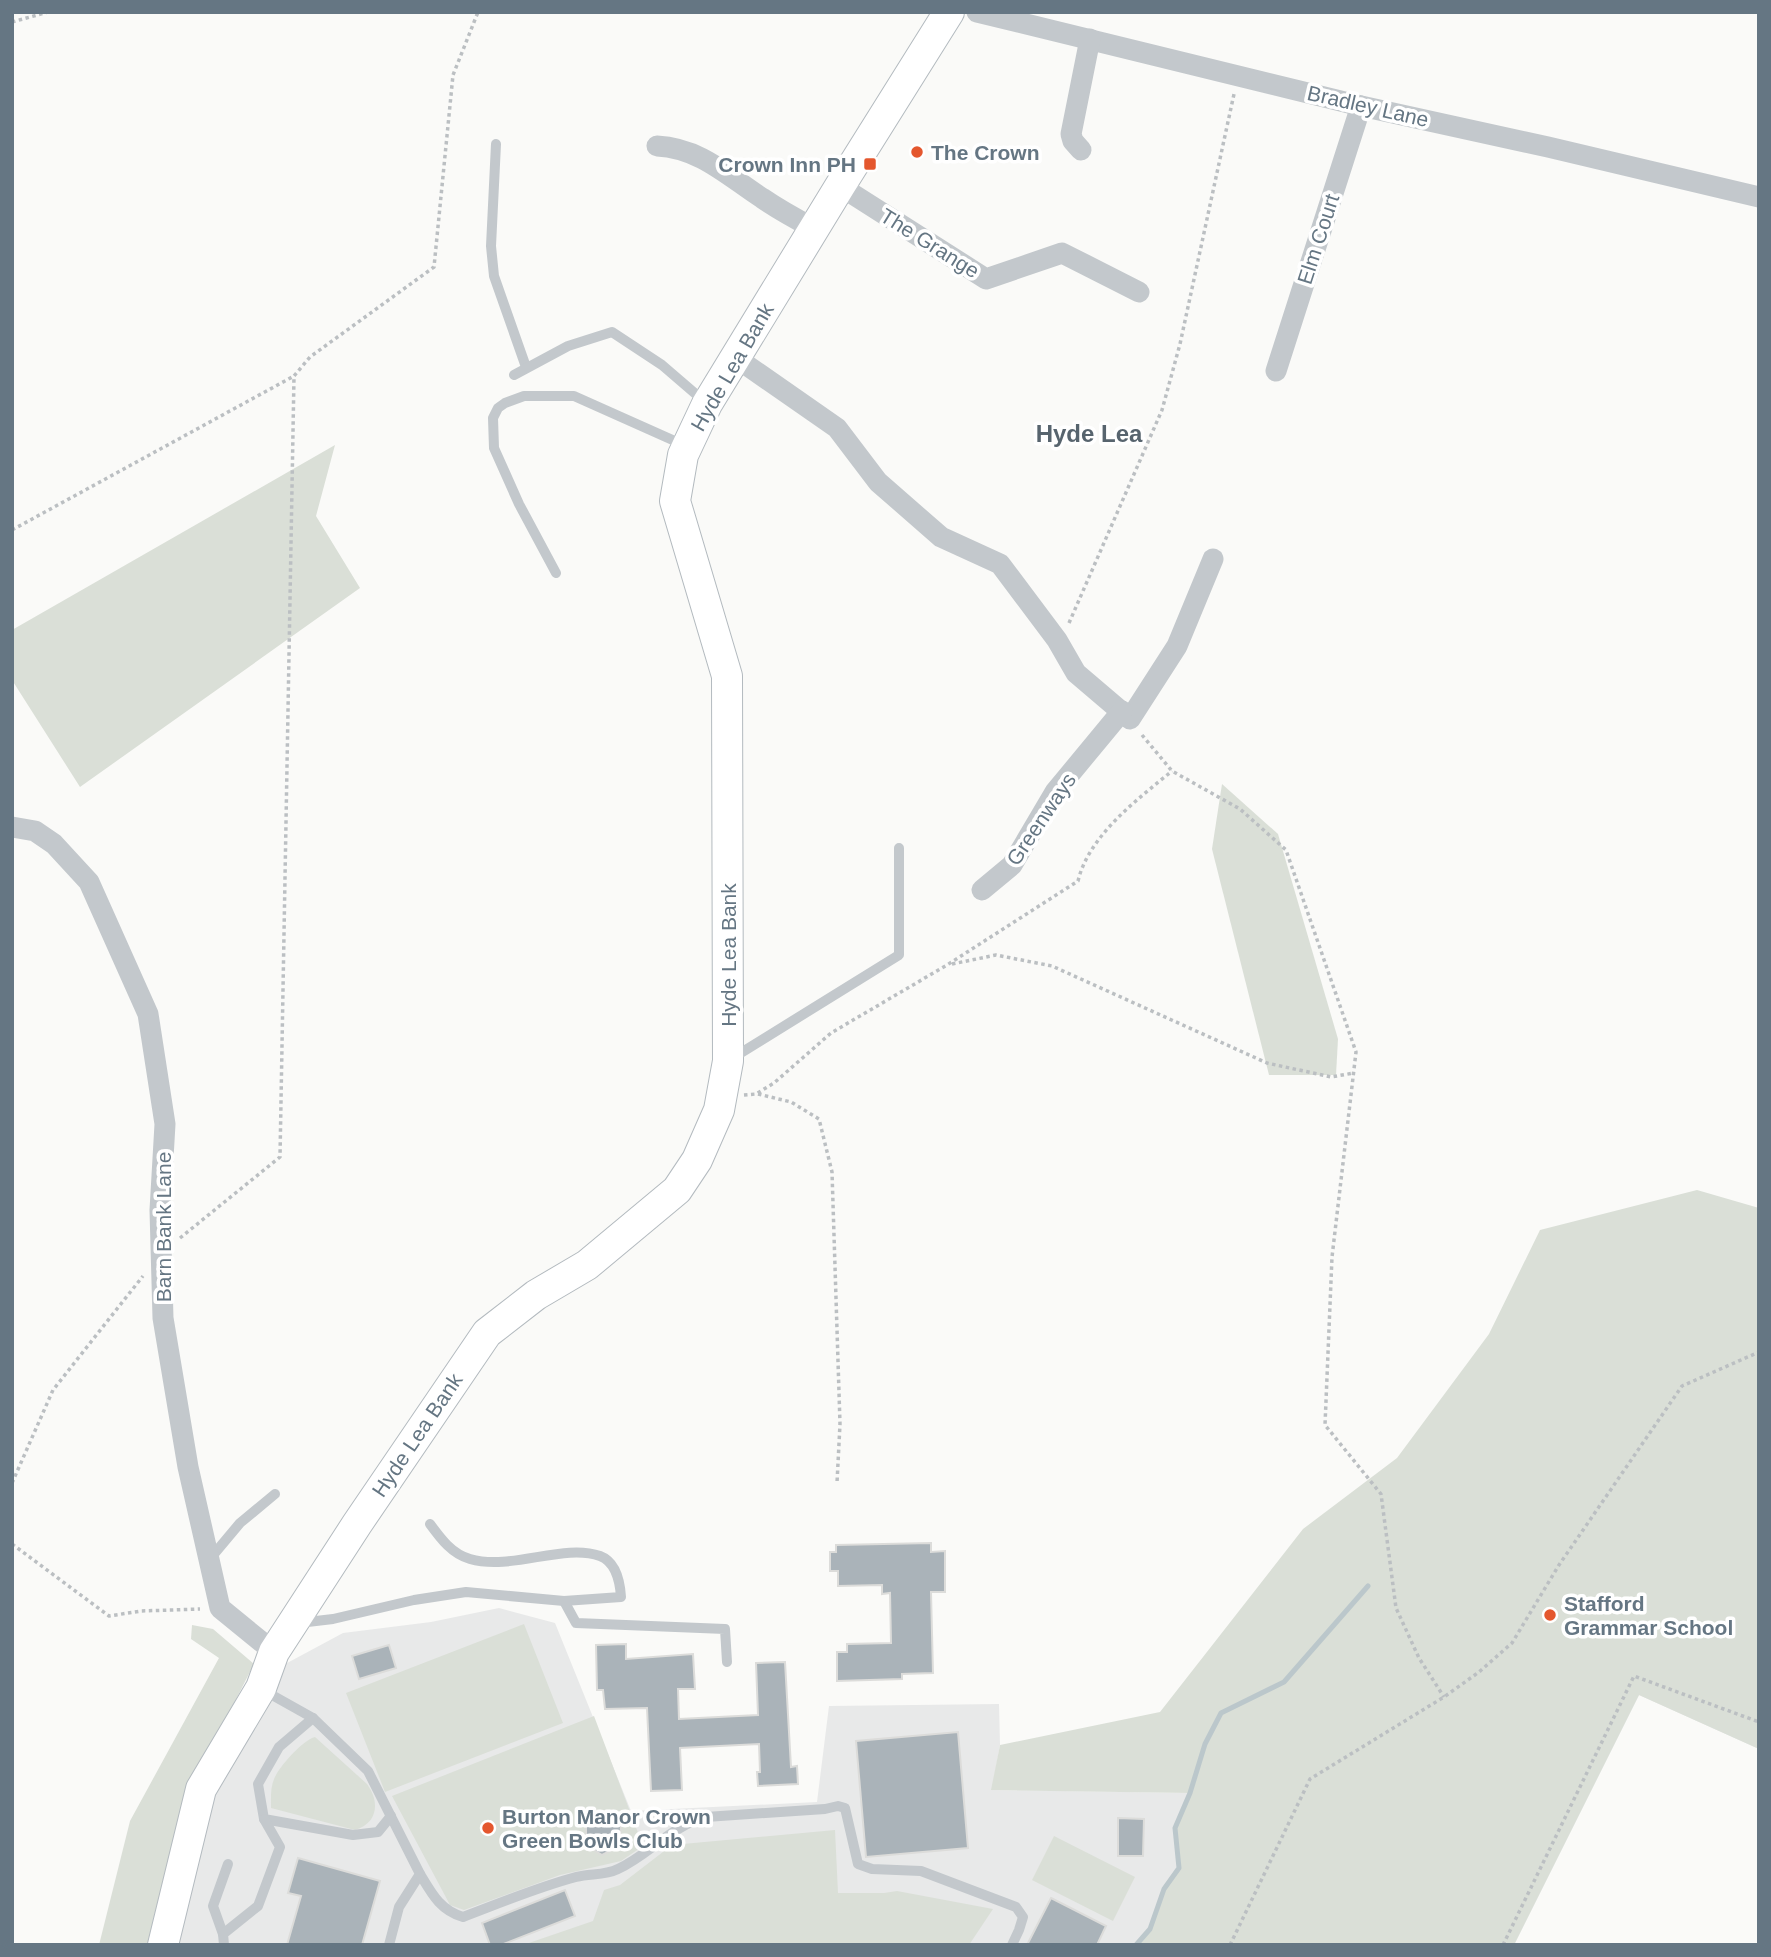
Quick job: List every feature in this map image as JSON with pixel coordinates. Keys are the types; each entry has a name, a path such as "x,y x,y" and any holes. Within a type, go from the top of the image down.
{"street":[{"name":"Hyde Lea Bank","path":"163,1945 201,1789 261,1688 274,1652 357,1524 487,1333 536,1295 587,1265 677,1190 697,1160 723,1098 728,1061 727,676 675,501 683,455 707,404 735,357 949,12"},
{"name":"Bradley Lane","path":"977,12 1361,106 1759,197"},
{"path":"1081,150 1071,134 1090,39"},
{"name":"Elm Court","path":"1276,371 1361,106"},
{"path":"657,146 676,147 699,156 762,199 813,229"},
{"name":"The Grange","path":"839,186 986,279 1062,253 1139,292"},
{"path":"735,357 837,428 878,482 941,537 1000,564 1057,640 1076,673 1126,715"},
{"name":"Greenways","path":"982,890 1012,865 1055,792 1126,715 1177,646 1213,559"},
{"name":"Barn Bank Lane","path":"12,827 35,831 54,844 89,882 148,1014 165,1124 160,1210 163,1318 188,1467 220,1608"},
{"path":"220,1608 274,1652"}],"lane":[{"path":"496,144 491,246 494,276 526,367"},
{"path":"514,375 568,346 612,332 662,365 707,404"},
{"path":"556,573 519,504 494,448 493,418 498,408 524,396 574,396 687,446"},
{"path":"728,1061 899,955 899,848"},
{"path":"209,1559 240,1523 275,1494"},
{"path":"292,1623 333,1619 414,1600 466,1592 564,1601 621,1597 620,1577 603,1557 581,1552 493,1562 468,1559 444,1544 430,1524"},
{"path":"564,1601 576,1623 724,1629 727,1662"},
{"path":"261,1688 313,1718 368,1771 436,1902 450,1913 463,1917 577,1877 616,1871 690,1821 706,1817 838,1806 845,1808 858,1864 872,1869 921,1871 1016,1906 1023,1917 1012,1945"},
{"path":"228,1864 213,1906 224,1940 258,1906 280,1847 264,1819 258,1784 279,1747 313,1718"},
{"path":"264,1819 353,1835 379,1832 391,1816"},
{"path":"389,1945 399,1907 420,1874"}],"path":[{"path":"12,22 48,12"},
{"path":"12,530 294,376 310,357 434,267 453,75 478,12"},
{"path":"1057,640 1065,632 1162,410 1180,344 1239,75"},
{"path":"12,1483 53,1390 162,1252 280,1157 294,376"},
{"path":"1126,715 1172,771 1240,809 1286,850 1356,1052 1332,1257 1325,1424 1381,1494 1396,1608 1419,1658 1444,1696"},
{"path":"756,1094 774,1083 831,1033 947,965 1078,881 1082,865 1117,817 1172,771"},
{"path":"947,965 996,955 1052,966 1267,1063 1331,1077 1354,1073"},
{"path":"723,1098 756,1094 791,1102 819,1118 832,1172 840,1424 837,1483"},
{"path":"1230,1945 1310,1779 1444,1696 1479,1672 1512,1643 1559,1565 1682,1386 1759,1352"},
{"path":"13,1545 109,1616 141,1611 220,1608"},
{"path":"1503,1945 1634,1676 1759,1722"}],"shaded area":[{"path":"335,445 316,516 360,588 80,787 12,680 12,630"},
{"path":"1222,784 1278,834 1338,1039 1336,1075 1269,1075 1212,849"},
{"path":"1697,1190 1759,1208 1759,1749 1639,1695 1514,1945 1136,1945 1150,1929 1164,1889 1179,1868 1175,1828 1190,1793 991,1790 1000,1745 1160,1712 1303,1529 1397,1458 1489,1334 1540,1230"},
{"name":"Stafford Grammar School","path":"1416,1541 1759,1749 1639,1695 1514,1945 170,1945 210,1792 276,1669 343,1633 431,1622 499,1608 555,1623 631,1811 817,1802 829,1706 999,1704 1000,1745 992,1790 1190,1793"},
{"path":"524,1624 563,1723 385,1792 346,1693"},
{"path":"192,1625 213,1629 254,1664 181,1807 147,1945 99,1945 130,1821 219,1658 191,1639"},
{"path":"594,1716 643,1846 621,1861 560,1875 464,1910 450,1905 392,1796"},
{"path":"315,1737 367,1784 371,1791 374,1811 363,1827 355,1830 271,1808 272,1787 276,1775 293,1753"},
{"path":"835,1830 838,1893 897,1891 993,1909 969,1945 523,1945 593,1921 604,1890 620,1885 672,1845"},
{"path":"1054,1836 1135,1877 1113,1921 1032,1880"}],"building":[{"path":"931,1543 931,1552 945,1551 945,1592 931,1592 933,1673 902,1674 902,1679 837,1681 837,1652 847,1652 847,1644 891,1643 890,1593 882,1594 882,1585 838,1586 838,1571 830,1571 830,1552 836,1552 836,1545"},
{"path":"626,1644 626,1659 693,1654 695,1689 678,1689 679,1719 758,1715 756,1663 785,1662 791,1767 797,1766 798,1784 758,1786 759,1744 680,1748 682,1790 651,1791 647,1708 605,1709 603,1690 597,1690 596,1645"},
{"path":"389,1645 396,1668 359,1679 352,1656"},
{"path":"958,1732 968,1848 866,1857 856,1741"},
{"path":"605,1815 621,1826 620,1846 602,1855 586,1845 586,1826"},
{"path":"1118,1818 1144,1819 1143,1856 1118,1856"},
{"path":"298,1858 380,1881 362,1945 287,1945 301,1896 288,1893"},
{"path":"565,1890 575,1916 501,1945 490,1945 482,1923"},
{"path":"1051,1898 1106,1926 1097,1945 1027,1945"}],"waterway":[{"path":"1136,1945 1150,1929 1164,1889 1179,1868 1175,1828 1190,1793 1205,1744 1221,1713 1284,1682 1368,1586"}],"place":[{"name":"The Crown","path":"917,152"},
{"name":"Crown Inn PH","path":"870,164"},
{"name":"Stafford Grammar School","path":"1550,1615"},
{"name":"Burton Manor Crown Green Bowls Club","path":"488,1828"}],"district":[{"name":"Hyde Lea","path":"1089,433"}]}
